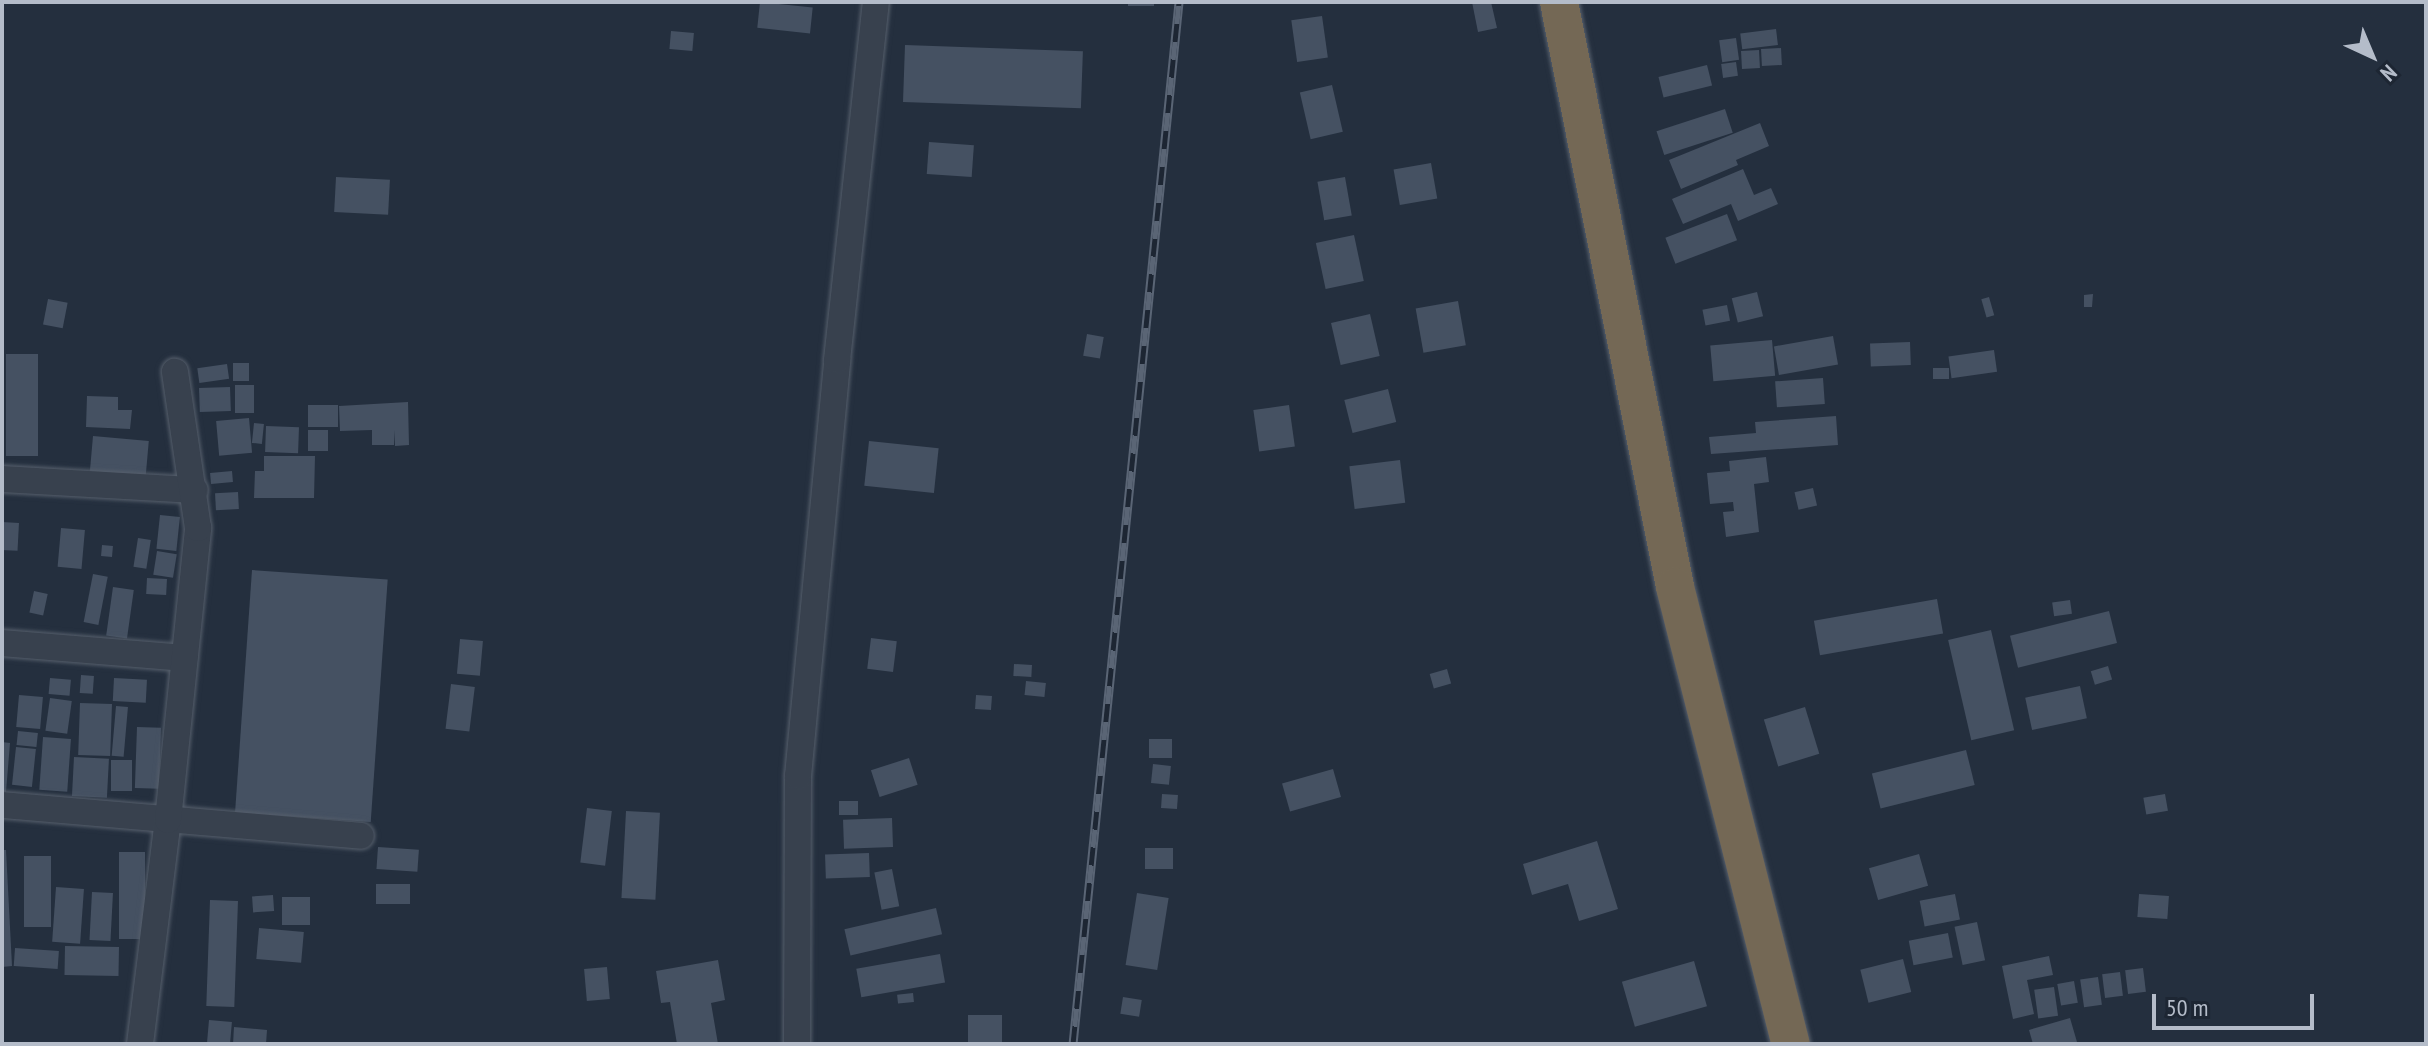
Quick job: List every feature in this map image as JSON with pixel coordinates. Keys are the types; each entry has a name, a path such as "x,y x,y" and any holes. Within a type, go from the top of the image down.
{"highway":[{"path":"1559,2 1671,572 1791,1044"}],"street":[{"path":"797,1044 798,776 837,360 876,2"},
{"path":"140,1044 168,820 198,528 195,490 175,372"},
{"path":"2,479 195,490"},
{"path":"2,643 184,658"},
{"path":"2,805 361,836"}],"building":[{"path":"760,2 813,8 810,33 757,28"},
{"path":"1128,2 1154,2 1154,6 1128,6"},
{"path":"1472,2 1491,2 1497,28 1478,32"},
{"path":"1322,16 1328,58 1297,62 1291,20"},
{"path":"1776,29 1778,45 1742,49 1740,33"},
{"path":"671,31 694,33 692,51 669,49"},
{"path":"1736,38 1739,60 1722,62 1719,40"},
{"path":"905,45 1083,51 1081,108 903,102"},
{"path":"1781,48 1782,65 1762,66 1761,49"},
{"path":"1759,50 1760,68 1742,69 1741,51"},
{"path":"1736,62 1738,76 1723,78 1721,64"},
{"path":"1707,65 1712,85 1664,97 1658,77"},
{"path":"1332,85 1343,132 1311,139 1300,92"},
{"path":"1725,109 1733,133 1664,155 1657,131"},
{"path":"1760,123 1769,146 1736,160 1738,165 1681,189 1669,160"},
{"path":"929,142 974,145 972,177 927,174"},
{"path":"1431,163 1437,198 1400,205 1394,170"},
{"path":"1743,169 1754,195 1771,188 1778,204 1738,221 1731,204 1683,224 1672,199"},
{"path":"336,177 390,180 388,215 334,212"},
{"path":"1345,177 1352,215 1324,220 1317,182"},
{"path":"1727,214 1737,240 1675,264 1665,238"},
{"path":"1354,235 1364,281 1326,289 1316,243"},
{"path":"1757,292 1763,316 1738,323 1732,298"},
{"path":"2093,294 2092,307 2084,307 2084,295"},
{"path":"1989,297 1994,315 1987,317 1981,299"},
{"path":"48,299 68,303 63,328 43,325"},
{"path":"1458,301 1466,345 1423,353 1416,308"},
{"path":"1727,305 1730,321 1706,325 1702,310"},
{"path":"1370,314 1380,356 1341,365 1331,323"},
{"path":"1087,334 1104,337 1100,359 1083,356"},
{"path":"1833,336 1838,365 1779,375 1774,346"},
{"path":"1772,340 1775,376 1713,381 1710,345"},
{"path":"1910,342 1911,365 1871,366 1870,343"},
{"path":"1994,350 1997,372 1952,378 1948,356"},
{"path":"6,354 38,354 38,456 6,456"},
{"path":"233,363 249,363 249,381 233,381"},
{"path":"227,364 229,379 199,383 197,368"},
{"path":"1933,368 1949,368 1949,379 1933,379"},
{"path":"1823,378 1825,404 1777,407 1775,381"},
{"path":"235,385 254,385 254,413 235,413"},
{"path":"230,387 231,411 200,412 199,388"},
{"path":"1388,389 1396,422 1353,433 1344,400"},
{"path":"87,396 118,397 118,410 132,410 130,429 86,427"},
{"path":"408,402 409,445 395,446 395,430 394,445 372,445 372,430 340,431 339,406"},
{"path":"308,405 338,405 338,427 308,427"},
{"path":"1289,405 1295,447 1259,452 1253,410"},
{"path":"1836,416 1838,445 1711,454 1709,437 1756,433 1755,422"},
{"path":"249,418 252,453 219,456 216,421"},
{"path":"254,423 264,424 262,444 252,443"},
{"path":"266,426 299,427 298,453 265,452"},
{"path":"308,430 328,430 328,451 308,451"},
{"path":"93,436 149,441 146,476 90,471"},
{"path":"869,441 939,448 934,493 864,486"},
{"path":"264,456 315,456 314,498 254,498 255,471 264,471"},
{"path":"1766,457 1769,482 1754,484 1759,532 1726,537 1723,512 1734,511 1733,502 1710,504 1707,473 1730,471 1729,461"},
{"path":"1400,460 1405,503 1355,509 1349,466"},
{"path":"232,471 233,482 211,484 210,473"},
{"path":"1813,488 1817,506 1799,510 1794,492"},
{"path":"238,492 239,509 216,510 215,493"},
{"path":"160,515 180,517 176,551 156,549"},
{"path":"2,522 19,523 18,551 2,550"},
{"path":"61,528 85,530 82,569 58,567"},
{"path":"138,538 151,540 146,569 133,567"},
{"path":"102,545 113,546 112,557 101,556"},
{"path":"157,551 177,554 173,578 153,575"},
{"path":"252,570 388,579 371,822 235,812"},
{"path":"93,574 108,577 98,625 84,622"},
{"path":"147,578 167,579 166,595 146,594"},
{"path":"113,587 134,590 127,638 106,636"},
{"path":"34,591 48,594 43,615 29,613"},
{"path":"1937,599 1943,633 1820,655 1814,621"},
{"path":"2070,600 2072,614 2054,616 2052,603"},
{"path":"2109,611 2117,643 2018,668 2010,636"},
{"path":"1991,630 2014,730 1971,740 1948,640"},
{"path":"871,638 897,641 893,672 867,669"},
{"path":"460,639 483,641 480,676 457,674"},
{"path":"1014,664 1032,665 1031,677 1013,676"},
{"path":"2108,666 2112,679 2095,685 2091,671"},
{"path":"1447,669 1451,683 1434,688 1430,674"},
{"path":"81,675 94,676 93,694 80,693"},
{"path":"50,678 71,680 70,696 49,694"},
{"path":"114,678 147,680 146,703 113,701"},
{"path":"1026,681 1046,683 1044,697 1025,695"},
{"path":"451,684 475,687 469,732 446,729"},
{"path":"2080,686 2087,718 2032,730 2025,698"},
{"path":"19,695 43,697 40,729 16,727"},
{"path":"976,695 992,696 991,710 975,709"},
{"path":"50,698 72,701 67,734 45,731"},
{"path":"80,703 112,704 110,756 78,755"},
{"path":"116,706 128,707 124,757 112,756"},
{"path":"1805,707 1819,754 1778,766 1764,720"},
{"path":"137,727 161,728 159,789 135,788"},
{"path":"18,731 38,733 36,747 17,745"},
{"path":"43,737 71,739 67,792 39,790"},
{"path":"1149,739 1172,739 1172,758 1149,758"},
{"path":"2,742 10,743 6,792 2,791"},
{"path":"16,747 36,749 32,787 12,785"},
{"path":"1966,750 1975,785 1881,808 1872,773"},
{"path":"74,757 109,759 107,798 72,796"},
{"path":"909,758 918,785 880,797 871,770"},
{"path":"111,760 132,760 132,791 111,791"},
{"path":"1153,764 1171,766 1169,785 1151,783"},
{"path":"1333,769 1341,797 1290,811 1282,784"},
{"path":"1162,794 1178,795 1177,809 1161,808"},
{"path":"2165,794 2168,811 2146,815 2143,798"},
{"path":"839,801 858,801 858,815 839,815"},
{"path":"587,808 612,811 605,866 580,863"},
{"path":"626,811 660,813 655,900 621,898"},
{"path":"892,818 893,847 844,849 843,820"},
{"path":"1597,841 1618,909 1579,921 1568,884 1532,895 1523,864"},
{"path":"378,847 419,850 417,872 376,869"},
{"path":"1145,848 1173,848 1173,869 1145,869"},
{"path":"2,850 6,850 12,966 2,967"},
{"path":"119,852 145,852 145,939 119,939"},
{"path":"869,853 870,877 826,879 825,855"},
{"path":"1919,854 1928,886 1878,900 1869,868"},
{"path":"24,856 51,856 51,927 24,927"},
{"path":"892,869 899,906 882,910 874,872"},
{"path":"376,884 410,884 410,904 376,904"},
{"path":"56,887 84,889 80,944 52,942"},
{"path":"92,892 113,893 110,941 89,940"},
{"path":"1137,893 1169,898 1157,970 1126,965"},
{"path":"1955,894 1960,920 1925,926 1920,901"},
{"path":"2139,894 2169,896 2167,919 2137,917"},
{"path":"273,895 274,911 253,912 252,896"},
{"path":"282,897 310,897 310,925 282,925"},
{"path":"210,900 238,901 234,1007 206,1006"},
{"path":"936,908 942,934 850,955 844,929"},
{"path":"1977,922 1985,960 1963,965 1955,927"},
{"path":"259,928 304,932 301,963 256,959"},
{"path":"1948,933 1953,958 1914,965 1909,941"},
{"path":"65,946 119,947 118,976 64,975"},
{"path":"15,948 59,951 58,969 14,966"},
{"path":"940,954 945,983 861,997 856,969"},
{"path":"2049,956 2053,975 2027,980 2034,1014 2013,1019 2002,966"},
{"path":"1903,959 1911,992 1869,1003 1860,970"},
{"path":"718,960 725,1000 711,1003 718,1044 677,1044 670,1002 661,1003 656,971"},
{"path":"1694,961 1707,1006 1635,1027 1622,982"},
{"path":"607,967 610,999 587,1001 584,969"},
{"path":"2143,968 2146,992 2128,994 2125,970"},
{"path":"2120,972 2123,996 2105,998 2102,974"},
{"path":"2098,977 2102,1005 2084,1007 2080,980"},
{"path":"2074,981 2078,1003 2061,1006 2057,984"},
{"path":"2054,987 2058,1016 2038,1019 2034,990"},
{"path":"913,993 914,1002 898,1004 897,995"},
{"path":"1123,997 1142,1000 1139,1017 1120,1014"},
{"path":"968,1015 1002,1015 1002,1043 968,1043"},
{"path":"2070,1018 2077,1042 2033,1044 2029,1030"},
{"path":"209,1020 232,1022 230,1044 207,1044"},
{"path":"234,1027 267,1030 266,1044 233,1044"}],"railway":[{"path":"1073,1044 1179,2"}]}
